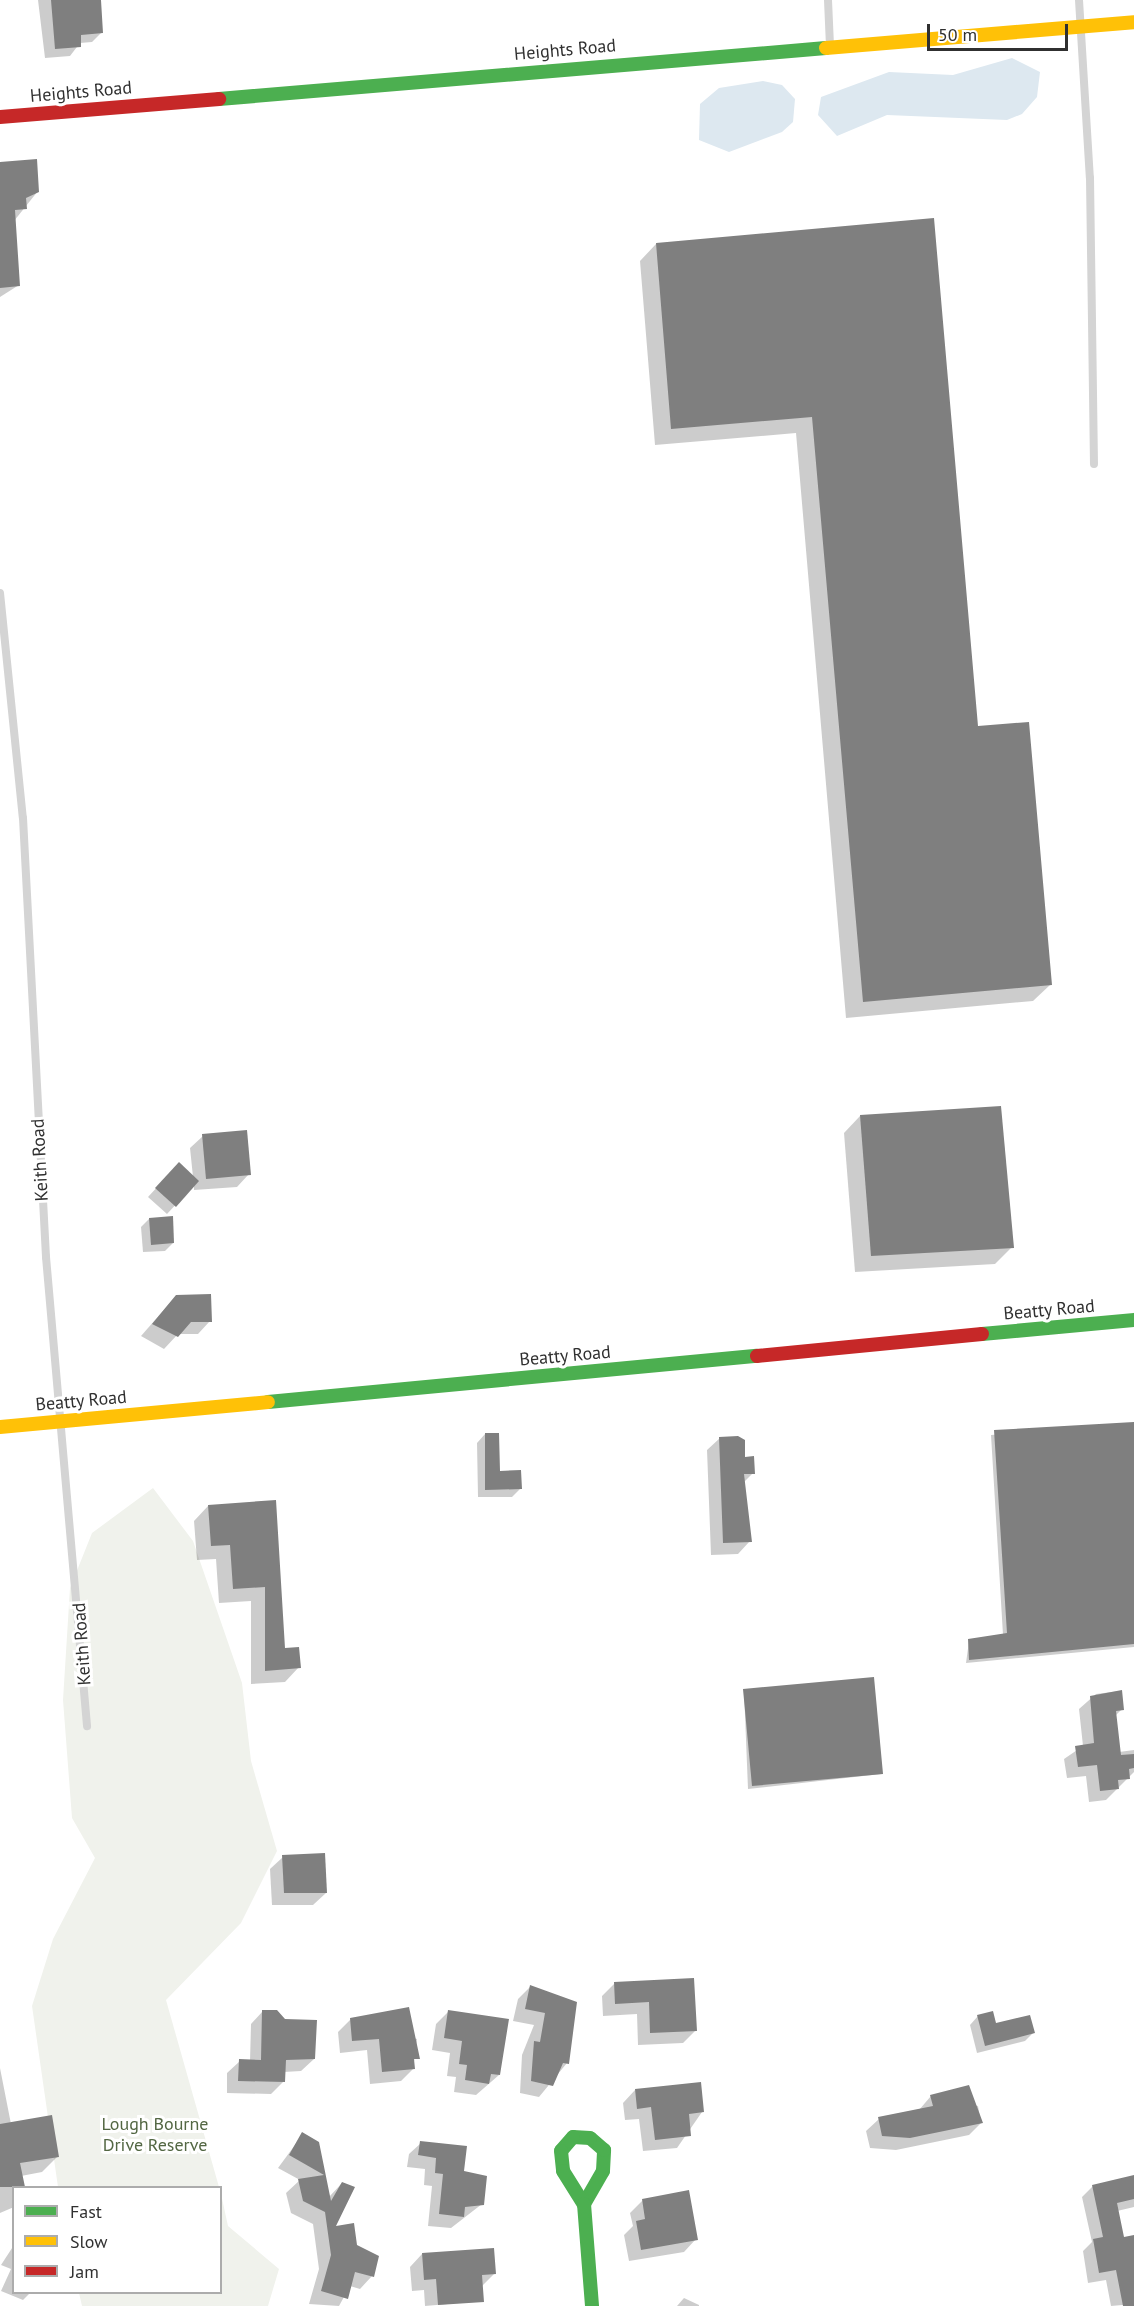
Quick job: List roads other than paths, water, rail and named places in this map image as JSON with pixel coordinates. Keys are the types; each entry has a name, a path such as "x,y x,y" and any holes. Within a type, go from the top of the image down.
{"street":[{"name":"Heights Road","path":"0,117 1134,22"},
{"name":"Beatty Road","path":"0,1427 1134,1320"},
{"path":"584,2204 603,2171 604,2150 590,2138 573,2137 561,2151 563,2171 584,2204 592,2306"}],"lane":[{"path":"828,0 830,46"},
{"path":"1079,0 1090,178 1094,464"},
{"name":"Keith Road","path":"0,593 23,818 38,1135 87,1726"}],"park label":[{"name":"Lough Bourne Drive Reserve","path":"155,2135"}]}
